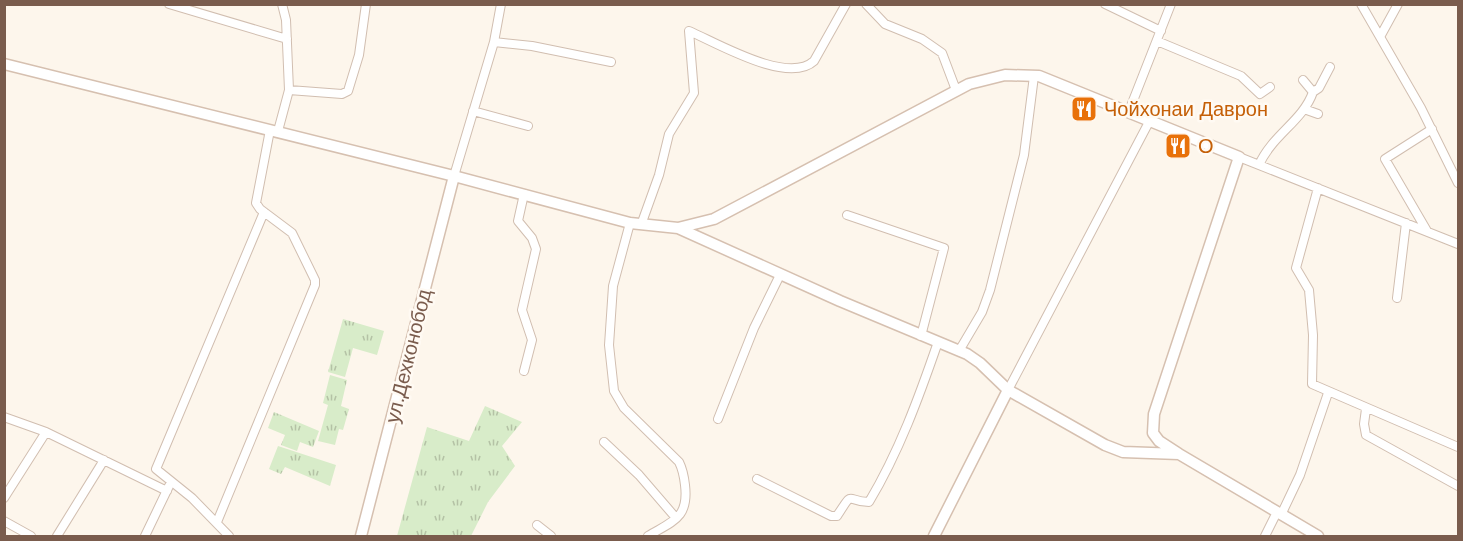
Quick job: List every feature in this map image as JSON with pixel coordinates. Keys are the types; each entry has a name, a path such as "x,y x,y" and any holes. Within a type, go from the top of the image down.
{"main road":[{"path":"4,64 454,176 636,224 678,228 780,275 959,351 980,363 1008,390 1105,445 1123,452 1179,454"},
{"path":"678,228 714,219 956,90 1005,75 1034,76 1129,111 1149,122 1239,157 1151,425 1159,441 1318,537"},
{"name":"ул.Дехконобод","path":"361,537 454,176"},
{"path":"934,537 1008,390"}],"street":[{"path":"169,4 286,39"},
{"path":"217,522 315,285 315,280 292,233 256,203 274,131 289,90 282,4"},
{"path":"289,90 342,94 348,91 358,55 366,4"},
{"path":"454,176 494,42 501,4"},
{"path":"648,537 676,518 687,500 682,468 658,440 617,400 609,345 613,286 636,224 657,181 669,134 694,93 689,31 757,61 779,68 796,69 809,66 819,55 846,4"},
{"path":"866,4 885,24 922,39 942,53 956,90"},
{"path":"1105,4 1161,31"},
{"path":"1129,111 1171,4"},
{"path":"1361,4 1381,35 1432,129 1458,183"},
{"path":"1381,35 1398,4"},
{"path":"1157,40 1241,76 1260,94 1270,87"},
{"path":"494,42 532,46 611,62"},
{"path":"1259,165 1272,142 1304,109 1330,67"},
{"path":"959,351 982,312 999,256 1026,148 1034,76"},
{"path":"1303,80 1313,92"},
{"path":"1304,109 1318,114"},
{"path":"473,111 528,126"},
{"path":"1008,390 1149,122"},
{"path":"1427,231 1385,159 1432,129"},
{"path":"1239,157 1458,244"},
{"path":"1318,188 1296,268 1309,290 1313,335 1312,384 1328,393 1458,447"},
{"path":"524,194 518,221 532,238 536,249 522,310 532,340 524,371"},
{"path":"229,537 217,522 171,482 158,474 156,466 264,212"},
{"path":"847,216 944,248 921,336"},
{"path":"1397,298 1406,223"},
{"path":"718,419 754,328 780,275"},
{"path":"757,479 831,516 837,516 848,499 852,497 869,502 902,436 938,342"},
{"path":"1265,537 1300,475 1328,393"},
{"path":"1366,409 1364,424 1366,435 1458,486"},
{"path":"4,417 46,432 167,491"},
{"path":"4,498 46,432"},
{"path":"604,442 639,475 676,518"},
{"path":"57,537 104,460"},
{"path":"145,537 171,482"},
{"path":"5,523 31,537"},
{"path":"537,525 551,537"}],"green space":[{"path":"343,319 384,331 377,355 353,348 345,377 328,372"},
{"path":"330,375 347,380 341,406 349,409 343,430 339,429 335,445 318,441 328,405 323,403"},
{"path":"485,406 522,422 502,446 515,466 488,502 471,536 397,536 427,427 469,441"},
{"path":"274,412 319,431 313,447 300,442 297,451 281,445 285,435 268,428"},
{"path":"278,446 336,465 330,486 285,467 281,474 269,469"}],"place":[{"name":"Чойхонаи Даврон","path":"1084,109"},
{"name":"O","path":"1178,146"}]}
